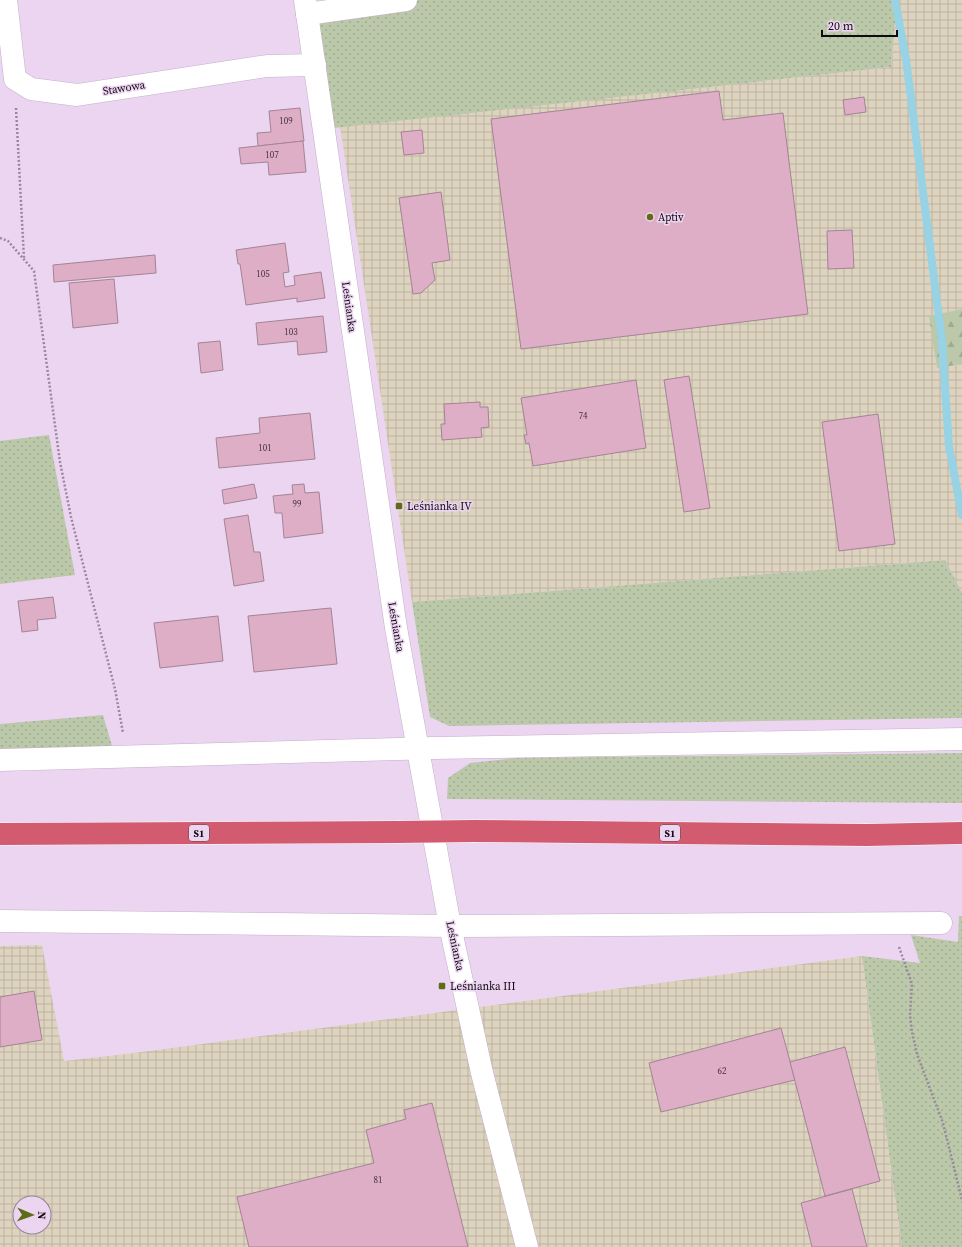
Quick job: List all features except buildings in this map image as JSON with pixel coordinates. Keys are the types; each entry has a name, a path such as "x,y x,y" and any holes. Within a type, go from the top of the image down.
{"highway":[{"name":"S1","path":"0,834 474,831 867,835 962,833"},
{"name":"S1","path":"867,835 962,843"}],"street":[{"path":"6,0 15,79"},
{"path":"306,7 406,0"},
{"name":"Leśnianka","path":"306,7 390,595 450,926 482,1073 527,1247"},
{"name":"Stawowa","path":"15,79 31,89 77,95 267,66 315,65"},
{"path":"0,760 127,758 419,749 962,739"},
{"path":"0,921 450,926 941,923"}],"path":[{"path":"15,79 24,260"},
{"path":"0,238 8,241 34,271 60,462 71,517 114,689 127,758"},
{"path":"884,924 898,943 912,984 910,1015 917,1054 943,1123 962,1200"}],"shaded area":[{"path":"897,0 962,0 962,309 930,316 937,367 962,364 962,593 945,560 412,602 340,126 891,67"},
{"path":"42,945 64,1061 134,1053 862,956 902,1247 0,1247 0,946"}],"green space":[{"path":"401,0 897,0 891,67 324,129 307,14"},
{"path":"962,309 962,364 937,368 929,316"},
{"path":"49,435 75,575 0,584 0,441"},
{"path":"945,560 962,593 962,718 449,726 430,717 412,602"},
{"path":"103,715 112,746 0,753 0,724"},
{"path":"962,753 962,803 447,799 448,778 470,763 516,758"},
{"path":"959,916 962,916 962,1247 902,1247 862,956 920,963 911,935 958,942"}],"waterway":[{"path":"895,0 906,59 942,341 949,447 962,515"}],"place":[{"name":"Aptiv","path":"650,217"},
{"name":"Leśnianka IV","path":"399,506"},
{"name":"Leśnianka III","path":"442,986"}]}
